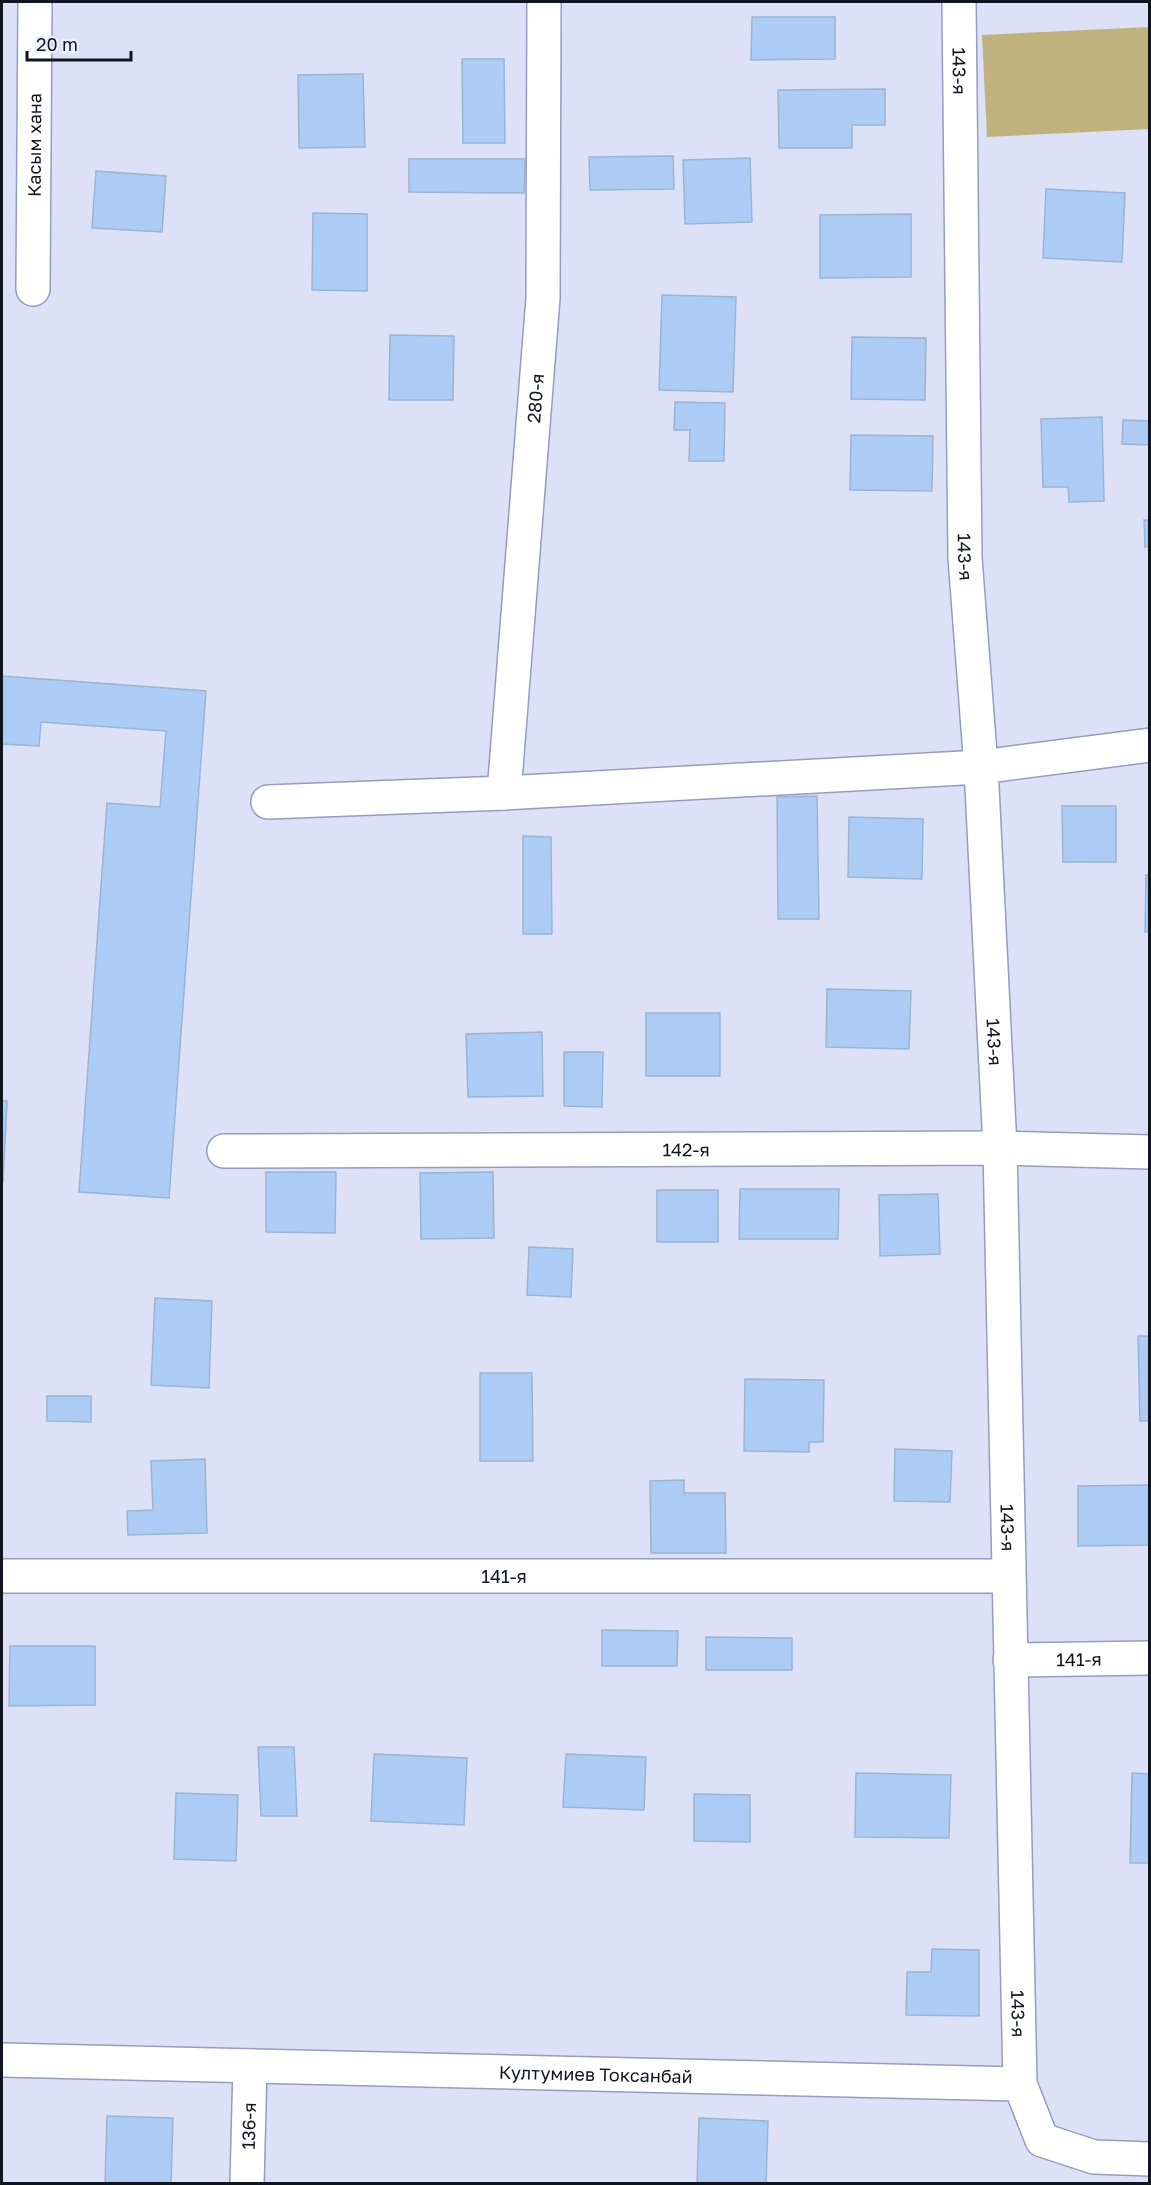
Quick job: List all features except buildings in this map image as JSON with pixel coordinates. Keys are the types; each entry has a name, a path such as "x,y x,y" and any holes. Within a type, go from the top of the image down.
{"street":[{"name":"Касым хана","path":"33,290 35,2"},
{"name":"280-я","path":"504,793 543,298 544,2"},
{"name":"143-я","path":"958,2 965,558 981,767 1000,1148 1020,2084"},
{"path":"268,801 504,793 981,767 1149,745"},
{"name":"142-я","path":"224,1151 1000,1148 1149,1152"},
{"name":"141-я","path":"2,1575 1008,1576"},
{"name":"141-я","path":"1010,1660 1149,1658"},
{"name":"Култумиев Токсанбай","path":"2,2060 1020,2084"},
{"name":"136-я","path":"247,2184 250,2066"},
{"path":"1020,2084 1042,2140 1094,2157 1149,2159"}],"shaded area":[{"path":"1149,27 1149,129 987,137 982,35"}]}
